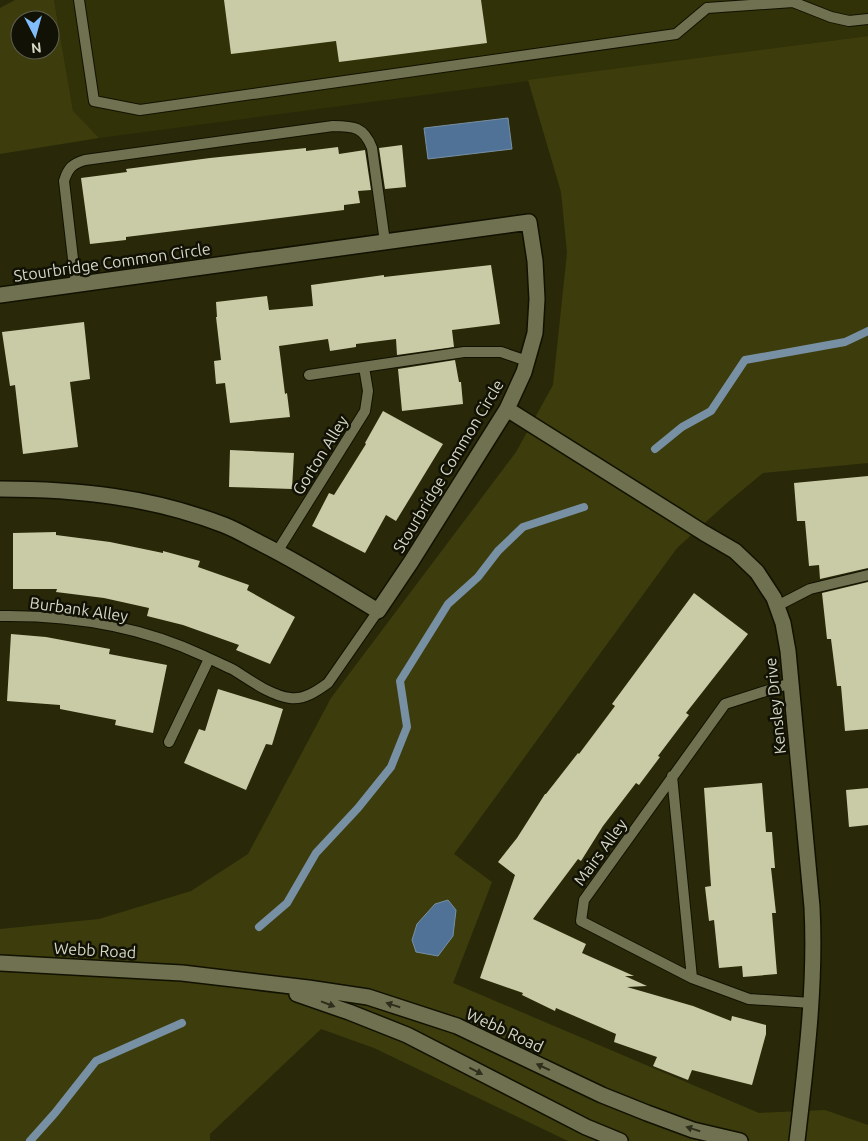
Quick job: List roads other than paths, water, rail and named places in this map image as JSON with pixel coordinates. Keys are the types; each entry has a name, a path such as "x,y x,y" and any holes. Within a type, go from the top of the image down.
{"street":[{"name":"Stourbridge Common Circle","path":"0,295 529,222 535,262 537,299 535,333 524,372 507,410 378,611"},
{"name":"Kensley Drive","path":"507,410 735,551 757,572 774,598 783,623 791,684 812,907 814,950 812,1003 797,1141"},
{"path":"0,489 48,489 114,496 168,506 226,526 277,552 378,611"},
{"name":"Webb Road","path":"0,963 182,973 368,997 457,1026 611,1099 693,1130 740,1141"},
{"name":"Webb Road","path":"247,981 306,996 407,1036 586,1127 620,1141"}],"lane":[{"path":"79,0 94,101 140,110 676,34 707,8 793,2 831,17 849,21 868,19"},
{"path":"76,285 64,181 67,171 73,164 85,160 333,126 347,126 360,130 368,137 372,148 385,242"},
{"path":"309,375 464,352 501,352 527,361"},
{"name":"Gorton Alley","path":"277,552 365,411 368,390 364,367"},
{"path":"777,606 810,589 868,576"},
{"name":"Burbank Alley","path":"0,616 56,618 129,629 166,641 209,659 277,694 291,698 303,697 317,692 328,683 378,611"},
{"path":"168,742 209,659"},
{"name":"Mairs Alley","path":"791,684 725,704 584,900 581,921 692,978 749,999 812,1003"},
{"path":"672,776 692,978"}],"water":[{"path":"508,118 512,149 428,159 424,128"},
{"path":"448,900 456,910 453,936 438,956 416,952 412,940 417,924 435,904"}],"waterway":[{"path":"655,449 682,427 711,411 745,360 845,342 868,331"},
{"path":"259,927 287,903 316,853 358,808 391,767 407,727 400,681 448,604 478,577 498,551 523,527 584,507"},
{"path":"30,1141 96,1061 182,1023"}]}
